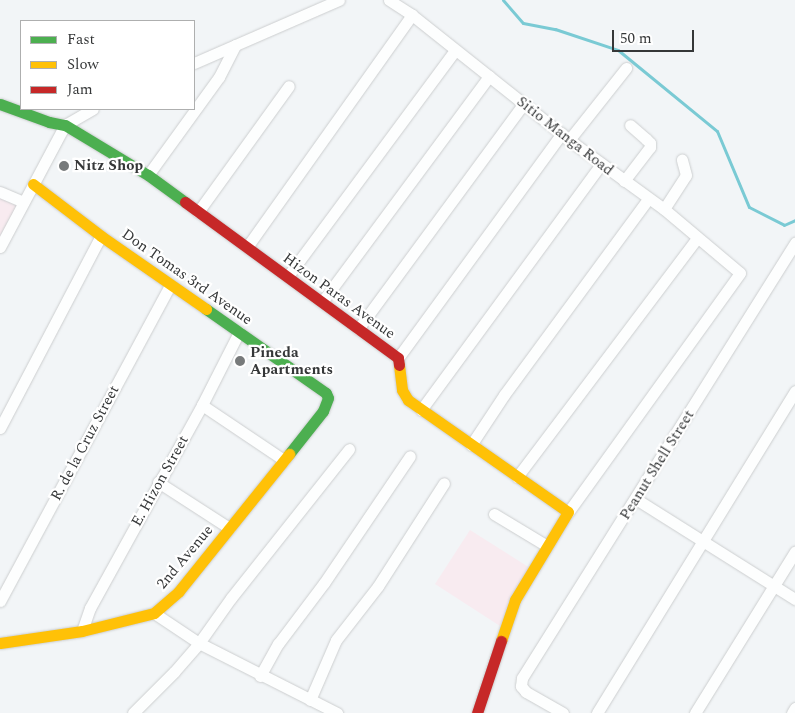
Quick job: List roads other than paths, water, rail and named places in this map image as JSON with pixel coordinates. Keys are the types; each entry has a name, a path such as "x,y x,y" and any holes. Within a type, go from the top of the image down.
{"street":[{"path":"195,63 339,0"},
{"name":"Sitio Manga Road","path":"389,0 412,15 601,164 664,209 740,272 568,512"},
{"path":"247,247 412,15"},
{"path":"148,176 219,77 235,45"},
{"path":"288,276 455,50"},
{"path":"398,358 565,136 626,68"},
{"path":"322,302 489,76"},
{"path":"198,212 289,86"},
{"name":"Hizon Paras Avenue","path":"0,104 16,111 65,125 148,176 288,276 398,358 402,390 408,400 568,512"},
{"path":"358,329 523,104"},
{"path":"0,247 65,125 91,110"},
{"path":"624,181 650,147 650,143 646,138 630,125"},
{"path":"664,209 686,175 682,160"},
{"path":"421,410 601,164"},
{"name":"Don Tomas 3rd Avenue","path":"33,184 101,236 326,393"},
{"path":"0,192 23,202"},
{"path":"471,445 504,395 648,199"},
{"path":"0,428 101,236"},
{"path":"516,477 697,238"},
{"name":"Peanut Shell Street","path":"564,713 526,692 521,686 522,678 795,243"},
{"name":"R. de la Cruz Street","path":"0,601 170,284"},
{"name":"E. Hizon Street","path":"82,631 90,608 202,405 239,332"},
{"path":"597,713 795,391"},
{"name":"2nd Avenue","path":"0,643 82,631 154,613 179,591 323,411 328,398 326,393"},
{"path":"202,405 284,460"},
{"path":"133,713 174,672 198,643 230,598 349,449"},
{"path":"260,676 278,644 330,576 410,456"},
{"path":"158,482 229,528"},
{"path":"310,700 336,640 378,586 444,483"},
{"path":"636,499 795,599"},
{"path":"477,713 515,600 568,512"},
{"path":"494,514 547,546"},
{"path":"694,713 795,552"},
{"path":"154,613 198,643 260,676 337,713"},
{"path":"792,713 795,708"}],"waterway":[{"path":"503,0 523,23 555,29 618,50 717,131 749,207 784,225 795,220"}],"place":[{"name":"Nitz Shop","path":"64,166"},
{"name":"Pineda Apartments","path":"240,361"}]}
